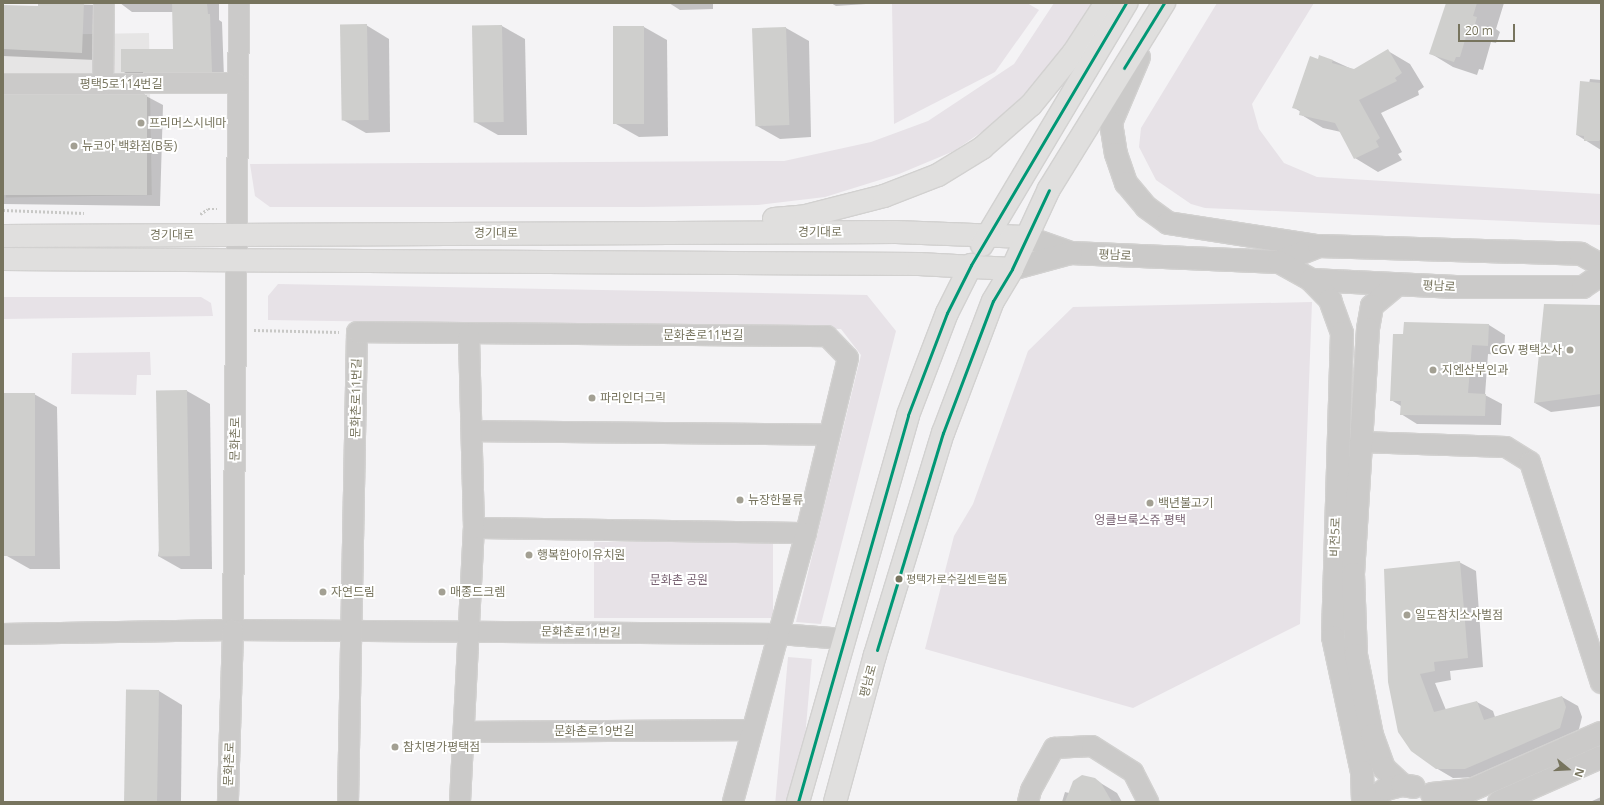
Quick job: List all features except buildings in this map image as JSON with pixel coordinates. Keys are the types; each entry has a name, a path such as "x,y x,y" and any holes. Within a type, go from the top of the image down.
{"main road":[{"path":"683,232 748,222 806,216 884,196 938,175 982,148 1031,105 1074,52 1106,3"},
{"path":"798,802 908,415 947,313 970,265 1126,3"},
{"path":"1012,269 1049,189 1163,6"},
{"name":"경기대로","path":"3,259 237,248 683,232 896,232 1026,237"},
{"name":"경기대로","path":"3,236 237,248 970,265 1012,269"},
{"name":"평남로","path":"835,802 876,655 943,432 994,301 1012,269"}],"street":[{"path":"103,84 104,3"},
{"path":"237,248 239,3"},
{"path":"1163,6 1111,123 1116,154 1126,183 1146,207 1168,223 1319,246"},
{"name":"평택5로114번길","path":"3,84 238,83"},
{"path":"1026,237 1071,253"},
{"name":"평남로","path":"1071,253 1279,262 1319,246 1581,254 1601,265"},
{"name":"문화촌로","path":"228,802 233,630 237,248"},
{"path":"1012,269 1071,253"},
{"name":"평남로","path":"1279,262 1311,280 1398,284 1553,288 1583,287 1601,275"},
{"name":"비전5로","path":"1311,280 1330,300 1342,333 1333,637 1362,772 1363,802"},
{"name":"비전5로","path":"1398,284 1372,306 1360,442 1353,574 1356,655 1372,735 1384,768 1402,786"},
{"name":"문화촌로11번길","path":"233,630 353,631 470,630 779,634 806,533 848,358 827,336 469,335 357,332 353,631"},
{"path":"460,802 470,630 474,528 473,431 469,335"},
{"path":"473,431 830,434"},
{"path":"1360,442 1506,447 1530,462 1601,683"},
{"path":"474,528 806,533"},
{"path":"3,634 233,630"},
{"path":"348,802 353,631"},
{"path":"733,802 751,730 779,634 844,639"},
{"name":"문화촌로19번길","path":"464,732 751,730"},
{"path":"1368,802 1386,789 1402,786 1418,788 1436,798 1471,790 1601,733"},
{"path":"1028,802 1031,790 1054,748 1092,746 1133,772 1148,802"},
{"path":"1499,802 1601,757"}],"path":[{"path":"194,218 208,209 238,208"},
{"path":"3,210 91,214"},
{"path":"236,329 357,332"}],"shaded area":[{"path":"149,33 152,195 6,198 3,36"}],"green space":[{"path":"892,3 1027,3 1039,10 995,72 894,124"},
{"path":"1054,3 1093,3 1067,45 1005,116 954,151 899,174 825,197 758,205 643,207 270,207 255,196 250,164 784,161 871,142 928,121 1014,64"},
{"path":"1217,3 1314,3 1252,104 1259,129 1284,163 1317,177 1601,194 1601,225 1205,208 1191,204 1156,180 1139,147 1141,128"},
{"path":"278,284 867,295 896,331 821,624 796,622 861,355 841,329 268,320 268,296"},
{"path":"3,297 201,297 211,303 213,316 3,319"},
{"name":"엉클브룩스쥬 평택","path":"1312,302 1300,624 1133,708 925,649 954,536 973,504 1028,351 1073,307"},
{"path":"150,352 151,375 137,375 136,395 71,394 72,353"},
{"name":"문화촌 공원","path":"594,542 773,542 773,618 594,618"},
{"path":"788,657 812,659 799,802 775,802"}],"transit line":[{"path":"798,802 908,415 947,313 971,265 1126,3"},
{"path":"1124,68 1164,3"},
{"path":"877,650 943,433 993,301 1012,269 1049,190"}],"place":[{"name":"프리머스시네마","path":"141,123"},
{"name":"뉴코아 백화점(B동)","path":"74,146"},
{"name":"CGV 평택소사","path":"1570,350"},
{"name":"지엔산부인과","path":"1433,370"},
{"name":"파리인더그릭","path":"592,398"},
{"name":"뉴장한물류","path":"740,500"},
{"name":"백년불고기","path":"1150,503"},
{"name":"행복한아이유치원","path":"529,555"},
{"name":"평택가로수길센트럴돔","path":"899,579"},
{"name":"자연드림","path":"323,592"},
{"name":"매종드크렘","path":"442,592"},
{"name":"일도참치소사벌점","path":"1407,615"},
{"name":"참치명가평택점","path":"395,747"}]}
